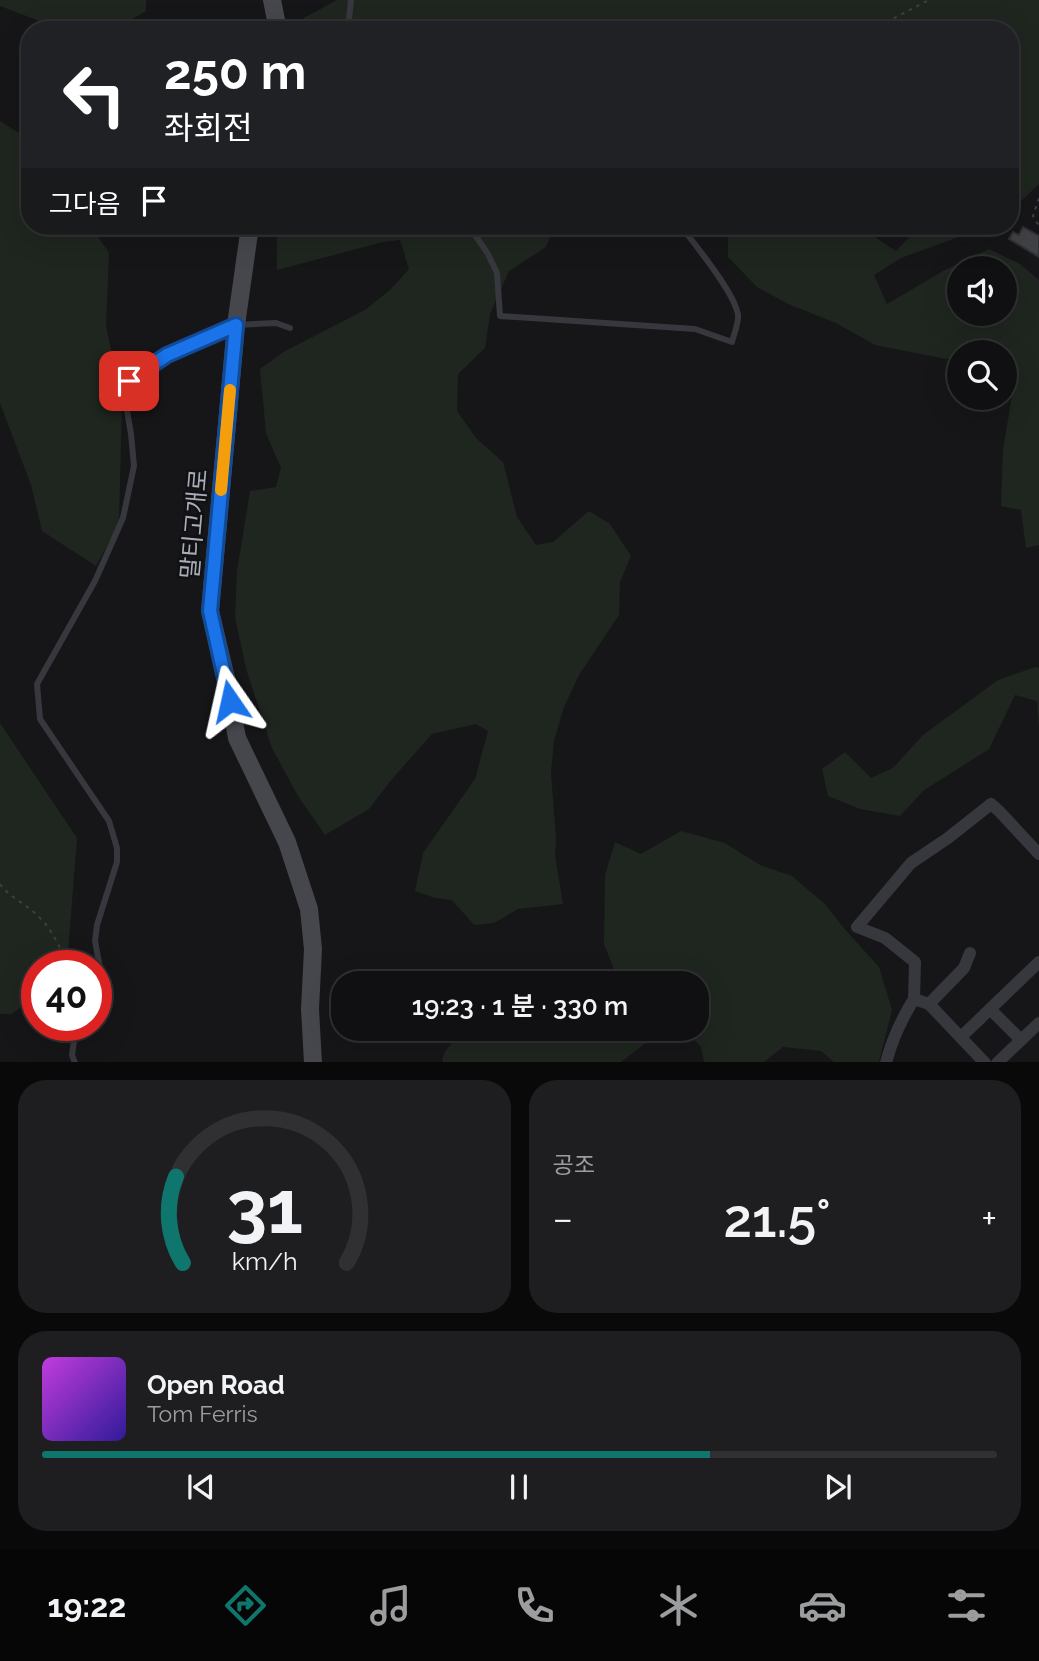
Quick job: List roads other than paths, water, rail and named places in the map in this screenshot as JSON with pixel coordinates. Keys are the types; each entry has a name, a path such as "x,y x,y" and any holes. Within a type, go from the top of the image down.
{"street":[{"path":"272,0 276,21"},
{"name":"말티고개로","path":"249,235 236,325 210,611 237,738 287,842 309,909 313,948 310,1009 313,1062"},
{"path":"886,1062 891,1042 914,999 915,962 885,938 857,927 911,863 991,804 1039,854"},
{"path":"929,1004 964,968 970,953"},
{"path":"961,1037 1039,961"},
{"path":"914,999 929,1004 985,1062"},
{"path":"990,1009 1021,1040"},
{"path":"997,1062 1039,1023"}],"lane":[{"path":"349,21 351,0"},
{"path":"475,235 497,273 500,316 695,329 732,342 738,316 730,296 688,235"},
{"path":"97,950 97,925 117,862 117,848 109,821 40,719 37,684 95,581 122,517 134,466 123,387 167,355 236,325 276,323 290,328"},
{"path":"74,1041 72,1055 75,1062"}]}
